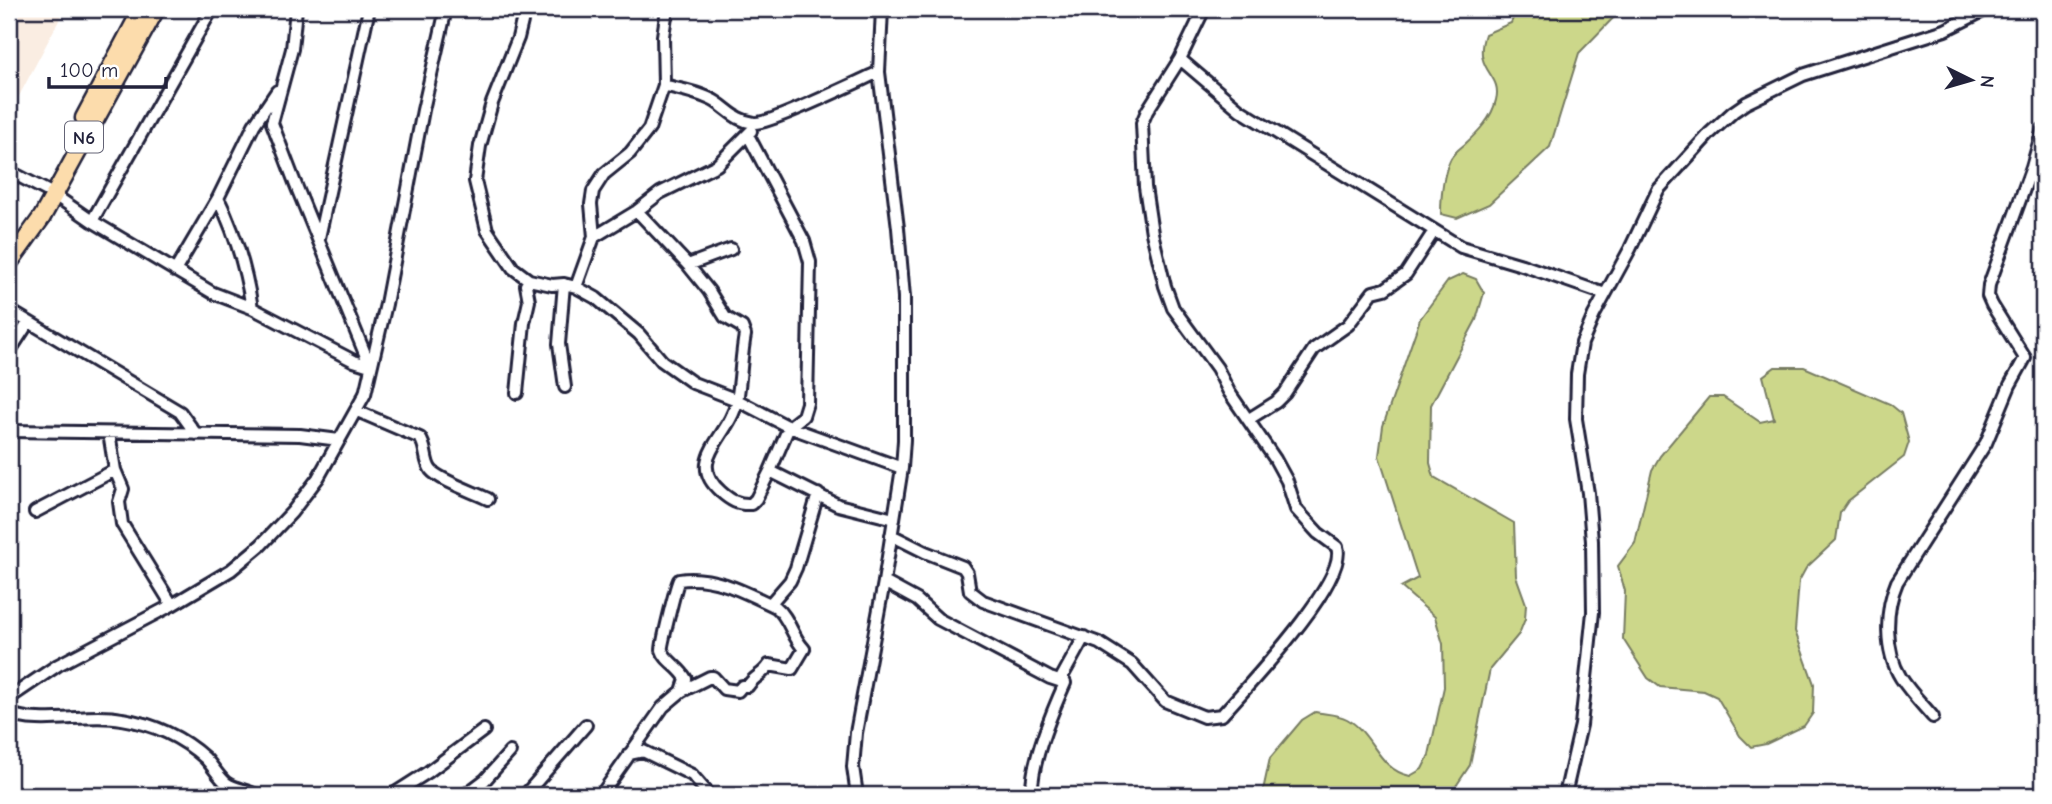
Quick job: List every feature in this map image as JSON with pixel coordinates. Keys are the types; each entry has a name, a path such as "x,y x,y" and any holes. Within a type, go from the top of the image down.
{"highway":[{"name":"N6","path":"9,263 32,233 48,192 142,17 156,9"},
{"name":"N6","path":"9,245 48,192"}],"street":[{"path":"92,221 212,9"},
{"path":"296,9 292,49 272,122 370,366"},
{"path":"319,238 369,9"},
{"path":"9,698 58,665 172,605 231,570 261,545 292,512 318,478 365,394 446,9"},
{"path":"525,9 518,38 492,103 480,146 475,181 487,230 513,268 529,280 576,287 596,298 639,334 662,361 693,383 737,400 789,427 902,468"},
{"path":"576,287 594,237 591,204 593,191 604,174 630,153 649,129 664,85 663,36 667,9"},
{"path":"856,795 853,767 856,733 902,468 904,297 879,72 882,9"},
{"path":"891,535 963,567 967,573 970,591 983,601 1099,643 1132,664 1166,701 1204,717 1213,718 1222,715 1292,635 1333,575 1339,553 1336,547 1318,533 1296,509 1287,481 1229,392 1217,368 1173,308 1152,233 1145,187 1142,123 1180,59 1204,9"},
{"path":"1565,795 1579,734 1593,612 1588,493 1576,419 1577,374 1582,343 1658,190 1669,175 1733,111 1802,75 1945,30 1987,9"},
{"path":"1180,59 1240,110 1461,247 1605,294"},
{"path":"594,237 660,194 717,165 757,124 879,72"},
{"path":"175,271 218,198 254,125 281,85"},
{"path":"664,85 717,102 733,116 757,124"},
{"path":"1933,717 1901,678 1889,637 1889,608 1897,582 1986,443 2010,385 2025,358 1988,296 1989,285 2043,129"},
{"path":"637,211 688,265 725,317 742,327 745,335 737,400 730,423 709,453 706,467 714,485 730,500 743,505 751,504 756,499 789,427 803,415 807,403 810,262 804,241 748,135"},
{"path":"9,171 213,293 252,307 354,361 370,366"},
{"path":"218,198 229,220 252,307"},
{"path":"1249,419 1285,393 1314,349 1348,325 1373,292 1392,285 1406,274 1434,230"},
{"path":"688,265 732,249"},
{"path":"517,393 524,323 529,301 526,285 529,280"},
{"path":"564,284 559,344 565,387"},
{"path":"9,310 180,412 196,434"},
{"path":"9,352 28,323"},
{"path":"357,411 420,438 425,444 429,469 438,476 488,499"},
{"path":"9,431 300,435 339,440"},
{"path":"109,433 115,470 123,489 119,502 122,524 172,605"},
{"path":"35,512 115,470"},
{"path":"769,471 838,505 894,519"},
{"path":"770,604 790,581 796,568 818,494"},
{"path":"601,795 663,707 682,691 713,677 724,688 738,691 742,686 748,686 754,676 765,671 769,665 789,669 795,667 804,649 797,643 782,611 770,604 730,586 679,579 661,643 662,652 681,670 686,679 682,691"},
{"path":"884,582 917,600 938,619 1019,663 1065,683"},
{"path":"1065,683 1062,677 1084,637"},
{"path":"1032,795 1033,773 1050,716 1065,683"},
{"path":"9,713 33,719 83,716 120,718 155,727 195,749 227,783 256,795"},
{"path":"525,795 586,725"},
{"path":"392,795 484,730"},
{"path":"629,754 643,751 692,775 705,790 702,795"},
{"path":"465,795 485,780 510,752"}],"shaded area":[{"path":"9,9 65,9 9,115"}],"green space":[{"path":"1517,9 1622,9 1579,53 1550,147 1489,204 1457,218 1441,214 1444,179 1451,158 1484,124 1496,100 1495,84 1482,57 1485,34 1511,23"},
{"path":"1463,274 1476,279 1484,293 1476,320 1431,405 1430,463 1434,477 1514,523 1516,576 1526,604 1525,619 1519,634 1490,669 1470,765 1450,795 1262,795 1270,758 1302,720 1315,712 1340,716 1356,725 1383,759 1399,772 1410,776 1422,769 1429,755 1444,687 1443,644 1435,617 1401,587 1418,578 1379,456 1383,426 1420,319 1448,281"},
{"path":"1775,367 1804,367 1890,404 1901,413 1909,442 1904,457 1848,501 1840,513 1836,540 1806,568 1799,581 1795,631 1814,684 1813,713 1804,726 1766,744 1751,747 1740,736 1717,697 1704,691 1660,687 1648,678 1623,639 1625,591 1618,566 1635,543 1652,470 1660,456 1709,397 1723,397 1760,422 1774,419 1763,376"}]}
